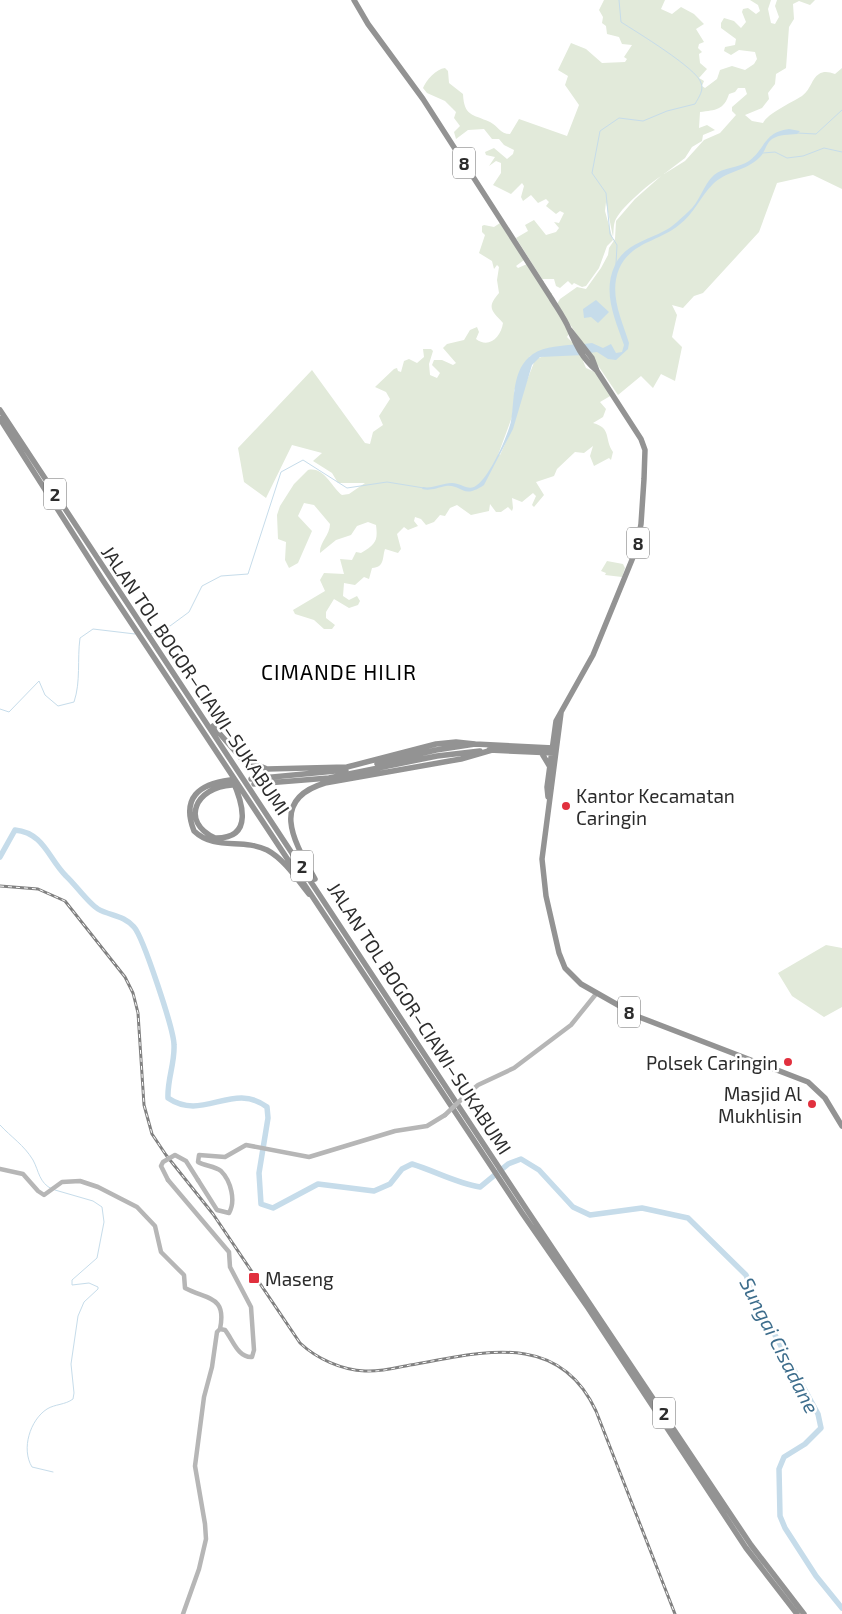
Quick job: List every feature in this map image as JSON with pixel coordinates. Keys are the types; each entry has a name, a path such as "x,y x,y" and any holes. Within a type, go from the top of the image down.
{"highway":[{"name":"8","path":"354,0 368,24 423,99 575,338 617,400 644,446 641,524 635,555 601,638 578,684 556,721 552,736 554,750 542,870 559,953 569,974 596,994 639,1017 808,1082 825,1098 842,1126"},
{"name":"JALAN TOL BOGOR–CIAWI–SUKABUMI","path":"0,410 109,579 195,702 252,793 335,916 464,1119 746,1548 797,1614"},
{"name":"JALAN TOL BOGOR–CIAWI–SUKABUMI","path":"0,419 157,663 332,923 408,1032"},
{"path":"195,702 236,754 249,764 267,769 347,767 436,744 456,742 554,750"},
{"name":"8","path":"549,802 547,787 561,713"},
{"path":"476,744 329,773 253,781 329,778 437,756 492,750 541,749 552,736"},
{"path":"541,749 550,767"},
{"path":"335,916 299,851 291,830 292,810 302,795 308,790 325,783 462,759 492,750"},
{"path":"223,760 239,794 244,813 242,823 237,830 224,838 215,838 200,827 196,815 198,802 210,789 231,782 214,782 198,791 189,810 194,831 212,842 253,845 274,854 332,923"},
{"name":"JALAN TOL BOGOR–CIAWI–SUKABUMI","path":"525,1211 752,1545 804,1614"}],"street":[{"path":"220,1329 227,1332 234,1345 242,1354 252,1357 252,1309 230,1267 229,1252 168,1180 161,1166 163,1162 175,1155 186,1161 217,1210 229,1214 233,1200 225,1177 218,1169 198,1162 197,1158 200,1154 224,1157 243,1146 252,1146 302,1156 313,1156 395,1130 427,1126 444,1115 478,1085 514,1068 570,1025 596,994"},
{"path":"0,1169 23,1174 43,1194 67,1181 86,1182 139,1209 157,1230 162,1254 184,1275 185,1288 208,1296 218,1304 221,1314 220,1329 216,1335 212,1367 204,1397 195,1466 206,1539 183,1614"}],"green space":[{"path":"604,0 665,0 661,9 672,14 681,7 694,14 704,24 696,29 704,42 699,44 698,48 702,52 699,54 700,63 707,69 699,78 704,81 702,86 705,88 717,79 720,70 732,66 745,70 754,64 757,59 755,52 739,50 731,55 724,51 725,47 735,45 736,39 721,28 724,18 734,21 741,28 746,22 742,12 743,9 748,8 756,14 760,11 758,5 750,0 771,0 768,9 771,23 775,24 779,17 775,6 777,0 815,0 810,5 799,1 793,4 794,19 789,27 786,68 776,74 775,84 768,93 769,99 762,108 745,115 752,121 763,123 775,112 802,96 808,90 814,78 819,74 827,72 835,74 842,68 842,189 813,175 777,183 759,232 703,293 694,296 683,308 672,305 677,315 672,337 682,347 675,381 661,374 653,388 641,376 618,395 563,314 561,317 570,332 567,337 572,342 574,339 578,347 530,356 514,391 512,417 498,455 500,455 512,429 518,403 535,360 552,355 572,354 584,355 589,362 583,361 586,368 597,373 612,395 600,402 606,409 603,417 593,423 599,425 605,431 613,452 611,460 609,458 594,466 590,456 593,446 584,453 575,452 557,469 554,476 536,482 544,495 534,507 532,505 536,496 533,493 522,502 512,498 512,511 508,507 501,512 496,512 490,504 489,511 471,515 457,505 450,508 445,516 440,515 434,522 426,525 421,519 415,517 414,521 418,526 408,530 404,527 397,534 401,549 398,553 385,549 381,564 372,568 369,579 364,577 355,585 344,583 343,596 349,600 357,596 360,601 358,605 349,608 334,599 326,612 326,618 335,625 332,629 324,629 314,620 295,614 293,610 325,591 320,580 324,573 344,574 340,559 352,560 356,552 361,553 370,547 376,539 376,525 368,522 357,526 351,535 336,540 320,553 330,524 314,505 304,503 298,516 312,531 298,563 289,568 285,560 286,542 278,539 277,515 280,506 294,484 308,470 319,471 342,495 349,494 365,483 338,483 332,473 313,461 322,453 292,445 266,498 244,482 238,448 312,370 365,443 370,444 373,432 383,425 379,416 390,399 386,392 375,387 394,369 397,368 401,372 404,361 409,359 417,363 424,357 423,349 431,349 433,351 429,364 430,375 437,378 440,373 432,365 434,360 442,360 453,365 456,363 443,348 447,344 464,340 470,330 477,327 479,332 476,339 485,343 494,340 500,333 503,323 492,309 493,302 499,293 497,280 499,267 497,265 494,269 492,261 479,253 485,235 482,232 482,226 484,225 494,227 500,223 524,260 516,266 518,268 527,264 537,280 544,281 542,288 545,293 552,293 550,298 554,301 557,312 561,311 557,304 560,299 577,287 586,289 608,255 609,248 615,239 616,221 635,199 661,176 642,190 618,216 614,225 613,237 606,202 605,211 613,240 607,246 599,268 586,286 582,287 574,283 572,285 568,281 560,288 556,286 554,279 542,279 516,238 528,231 525,225 534,220 546,235 556,232 559,228 554,222 559,223 564,213 560,211 556,214 546,206 549,202 546,199 538,203 531,195 523,201 521,197 524,186 522,183 511,194 493,185 501,173 501,163 496,161 489,166 495,157 486,155 485,152 494,148 507,159 513,154 514,150 504,145 499,139 492,139 484,129 468,130 456,139 454,132 460,126 454,118 456,112 445,101 427,93 423,88 432,75 438,70 445,68 448,71 449,83 463,94 467,110 490,122 504,133 510,134 519,119 567,136 579,105 565,85 568,76 558,70 571,43 586,49 602,63 625,62 627,59 624,57 632,45 622,44 619,37 607,34 606,26 602,23 603,17 599,10","holes":["738,88 745,88 747,94 732,107 732,111 736,115 720,133 704,140 685,161 664,174 685,158 692,147 702,141 703,135 715,130 707,125 699,128 700,112 719,108 725,103 729,94 735,92"]},
{"path":"607,561 623,564 625,568 622,577 605,575 606,573 601,571"},
{"path":"826,945 842,948 842,1007 824,1017 792,996 778,973"}],"water":[{"path":"789,129 800,131 797,134 781,135 772,139 761,156 754,162 724,176 713,184 684,221 671,231 630,253 619,269 615,288 617,306 629,343 628,349 616,360 608,359 597,352 589,353 584,344 592,343 603,348 611,344 616,353 622,352 624,345 611,305 610,285 615,265 624,252 677,222 692,208 707,184 718,172 749,161 775,133"},
{"path":"596,300 609,312 598,323 591,317 584,318 583,309"},
{"path":"577,344 584,355 540,357 532,365 513,429 484,485 471,491 451,486 422,489 423,487 452,483 471,488 479,483 497,457 506,437 511,421 517,376 526,360 543,349"}],"waterway":[{"path":"616,264 617,245 610,234 606,193 592,173 600,131 619,118 643,121 667,111 695,104 702,88 697,77 678,60 621,22 619,0"},
{"path":"797,133 816,134 842,110"},
{"path":"763,153 775,152 787,158 803,156 824,148 842,152"},
{"path":"151,634 170,626 189,612 202,586 221,576 248,574 281,472 303,460 347,488 387,482 424,488"},
{"path":"0,709 9,712 39,681 45,695 58,706 74,702 78,678 80,638 93,629 135,634"},
{"name":"Sungai Cisadane","path":"0,857 15,830 33,836 45,847 60,869 94,906 126,920 134,927 151,965 173,1036 174,1052 168,1098 181,1104 193,1106 242,1098 254,1100 267,1107 268,1118 259,1173 261,1204 273,1208 318,1184 374,1191 390,1184 402,1169 412,1164 462,1183 480,1187 508,1164 521,1159 539,1170 573,1207 590,1215 642,1208 688,1218 746,1275 757,1302 818,1414 821,1428 805,1444 784,1457 779,1469 780,1516 785,1528 816,1576 842,1608"},
{"path":"0,1125 26,1150 42,1180 52,1189"},
{"path":"53,1472 32,1467 27,1452 27,1444 32,1427 41,1414 50,1407 73,1399 71,1364 78,1316 84,1302 98,1287 89,1283 72,1285 72,1280 97,1258 104,1222 102,1207 93,1201 55,1190"}],"railway":[{"path":"0,886 38,889 65,901 125,977 133,993 138,1013 144,1105 152,1134 166,1155 213,1214 300,1343 330,1363 365,1371 490,1353 515,1353 539,1357 561,1368 580,1385 596,1411 675,1614"}],"place":[{"name":"Kantor Kecamatan Caringin","path":"566,806"},
{"name":"Polsek Caringin","path":"788,1062"},
{"name":"Masjid Al Mukhlisin","path":"812,1104"},
{"name":"Maseng","path":"254,1278"}],"district":[{"name":"CIMANDE HILIR","path":"339,671"}]}
